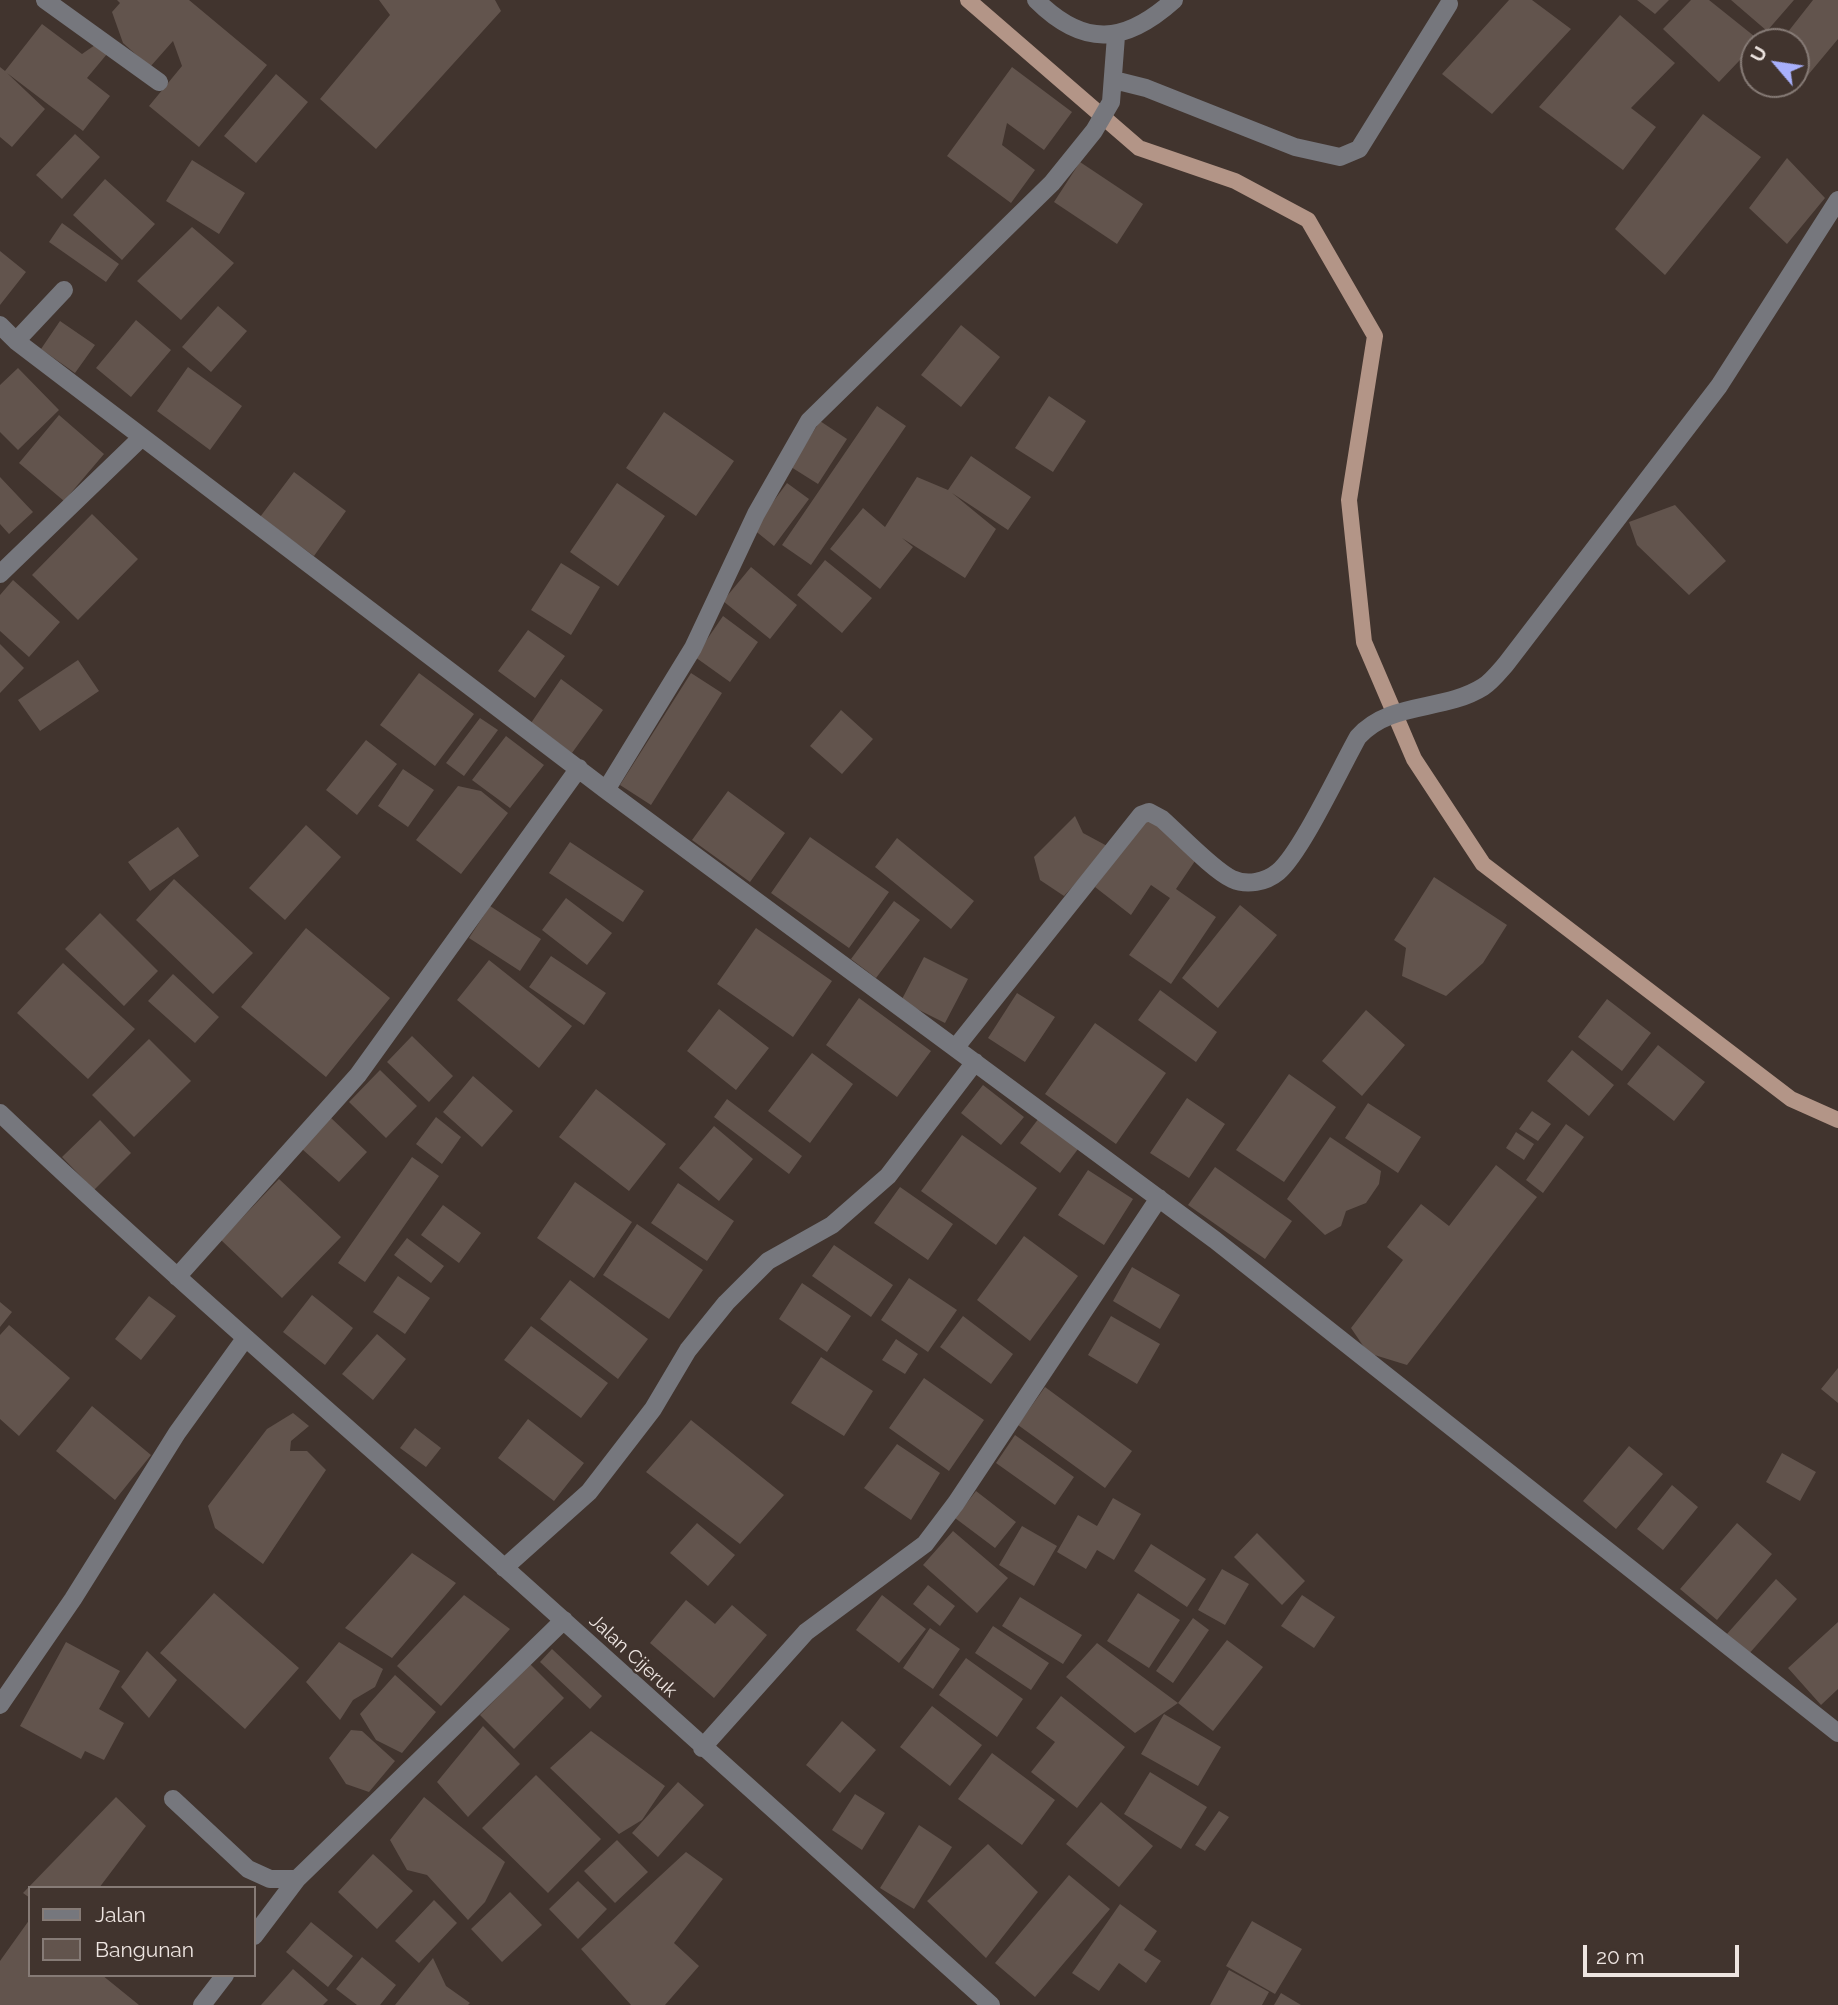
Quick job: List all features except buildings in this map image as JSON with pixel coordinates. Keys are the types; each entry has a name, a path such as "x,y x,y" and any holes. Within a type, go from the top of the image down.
{"street":[{"path":"45,0 159,82"},
{"path":"1036,0 1057,21 1090,35 1116,36 1157,15 1174,0"},
{"path":"1114,80 1146,88 1295,148 1340,158 1359,149 1449,4"},
{"path":"606,790 693,648 756,514 809,421 1052,183 1094,131 1111,102 1116,36"},
{"path":"956,1048 1141,815 1149,812 1162,819 1229,878 1255,882 1267,880 1280,871 1295,849 1358,737 1381,716 1460,698 1484,687 1506,664 1719,386 1838,200"},
{"path":"16,341 64,290"},
{"path":"0,325 16,341 141,438 606,790 1159,1198 1838,1733"},
{"path":"0,574 141,438"},
{"path":"177,1277 358,1075 579,768"},
{"path":"504,1568 589,1492 653,1409 688,1350 726,1303 768,1261 832,1225 888,1176 975,1062"},
{"name":"Jalan Cijeruk","path":"0,1113 244,1339 564,1620 702,1748 991,2005"},
{"path":"702,1748 806,1632 925,1544 956,1503 1159,1198"},
{"path":"0,1705 73,1600 177,1433 244,1339"},
{"path":"256,1934 297,1879 564,1620"},
{"path":"173,1799 248,1869 270,1879 297,1879"},
{"path":"202,2005 223,1977"}],"waterway":[{"path":"968,0 1139,148 1235,181 1308,220 1375,336 1349,500 1364,642 1414,759 1483,864 1791,1099 1838,1120"}]}
